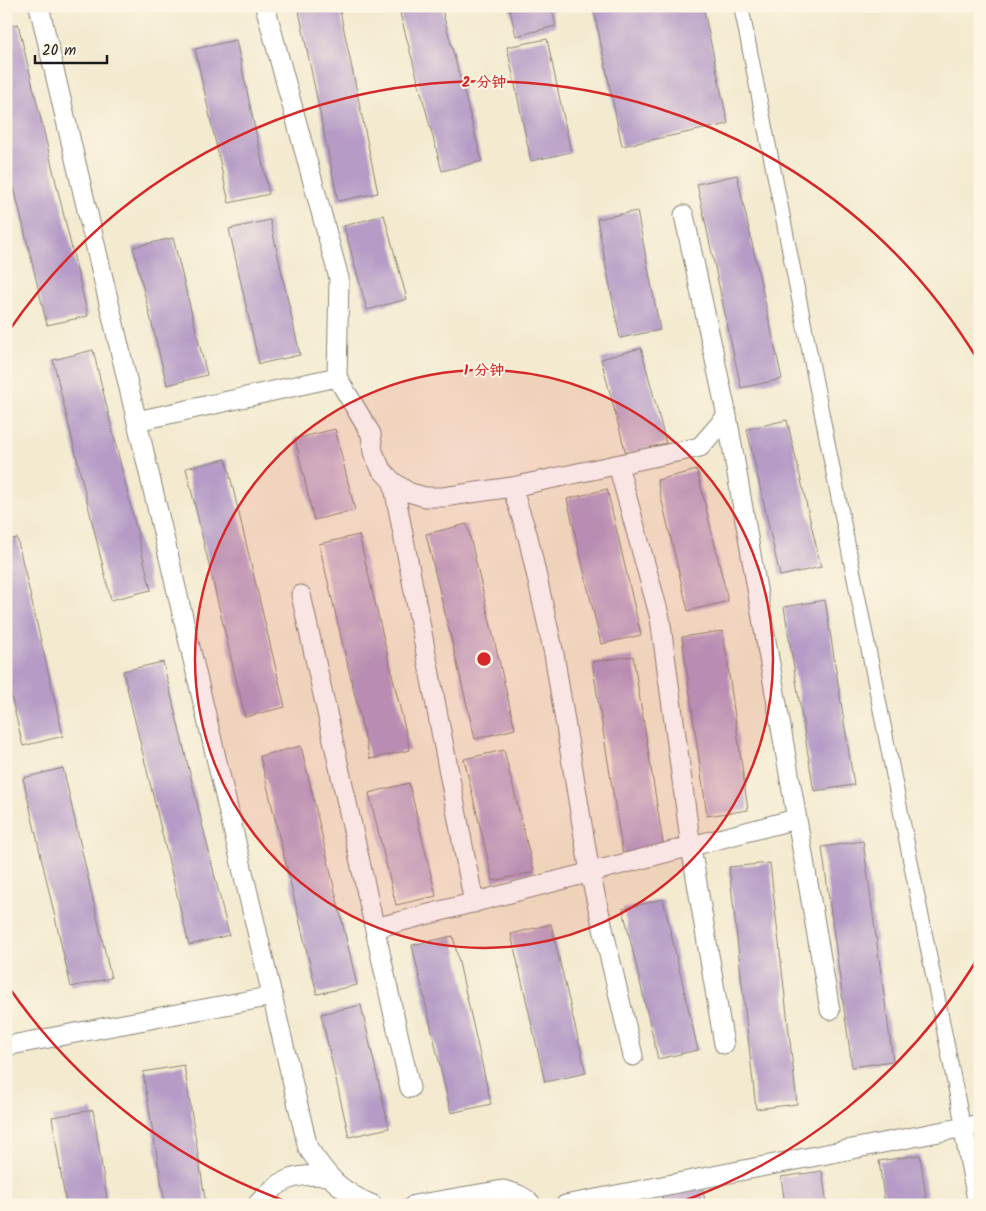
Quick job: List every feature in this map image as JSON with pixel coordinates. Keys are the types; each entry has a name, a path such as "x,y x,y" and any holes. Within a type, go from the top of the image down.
{"street":[{"path":"39,6 308,1148 328,1176 354,1197 373,1205"},
{"path":"265,6 339,278 337,377 371,434 373,452 381,469 393,482 408,492 425,497 443,497 512,487 700,447 727,416"},
{"path":"741,6 971,1125 978,1205"},
{"path":"684,215 727,416 830,1010"},
{"path":"137,421 337,377"},
{"path":"618,465 660,618 691,847 724,1044"},
{"path":"393,482 474,903"},
{"path":"512,487 528,537 554,654 590,873 633,1056"},
{"path":"301,595 410,1088"},
{"path":"375,928 796,819"},
{"path":"6,1046 273,996"},
{"path":"565,1205 971,1125"},
{"path":"257,1205 271,1189 288,1179 308,1174 328,1176"},
{"path":"414,1205 503,1190 516,1193 528,1200 532,1205"}],"building":[{"path":"298,6 339,6 378,193 338,201"},
{"path":"398,6 441,6 482,161 442,171"},
{"path":"509,6 551,6 556,26 516,36"},
{"path":"593,6 703,6 728,124 622,146"},
{"path":"18,24 88,316 47,325 6,154 6,27"},
{"path":"547,39 571,152 531,161 507,47"},
{"path":"236,40 269,194 229,203 195,49"},
{"path":"737,175 782,379 741,388 697,184"},
{"path":"637,211 660,330 620,338 597,219"},
{"path":"384,215 407,299 367,310 344,226"},
{"path":"270,220 300,355 259,364 229,229"},
{"path":"173,238 207,375 167,385 133,247"},
{"path":"641,348 666,443 626,454 601,359"},
{"path":"93,350 151,590 111,600 53,360"},
{"path":"787,420 821,567 780,576 747,429"},
{"path":"335,429 355,510 314,520 295,439"},
{"path":"226,459 285,707 245,717 186,468"},
{"path":"697,470 728,601 688,611 657,480"},
{"path":"607,489 641,635 601,644 567,499"},
{"path":"467,524 515,729 475,739 426,534"},
{"path":"359,535 410,750 370,759 319,544"},
{"path":"17,538 63,736 23,746 6,675 6,541"},
{"path":"825,600 854,785 814,791 784,607"},
{"path":"723,631 748,810 707,816 682,637"},
{"path":"633,656 664,849 623,855 592,662"},
{"path":"163,662 229,935 189,945 123,671"},
{"path":"301,746 357,985 317,994 260,756"},
{"path":"504,750 534,872 493,881 464,759"},
{"path":"63,768 111,978 71,987 23,778"},
{"path":"409,783 436,896 396,905 369,793"},
{"path":"863,841 893,1061 852,1067 822,847"},
{"path":"770,863 797,1104 756,1109 729,867"},
{"path":"663,899 698,1050 658,1059 623,909"},
{"path":"551,924 586,1073 545,1082 511,934"},
{"path":"453,936 491,1104 451,1113 412,945"},
{"path":"361,1005 389,1128 349,1137 321,1014"},
{"path":"184,1065 206,1205 165,1205 143,1072"},
{"path":"93,1110 108,1205 66,1205 52,1117"},
{"path":"920,1155 927,1205 885,1205 879,1161"},
{"path":"822,1171 827,1205 785,1205 781,1177"},
{"path":"702,1187 706,1205 663,1205 662,1196"},
{"path":"7,1191 10,1205 6,1205"}]}
